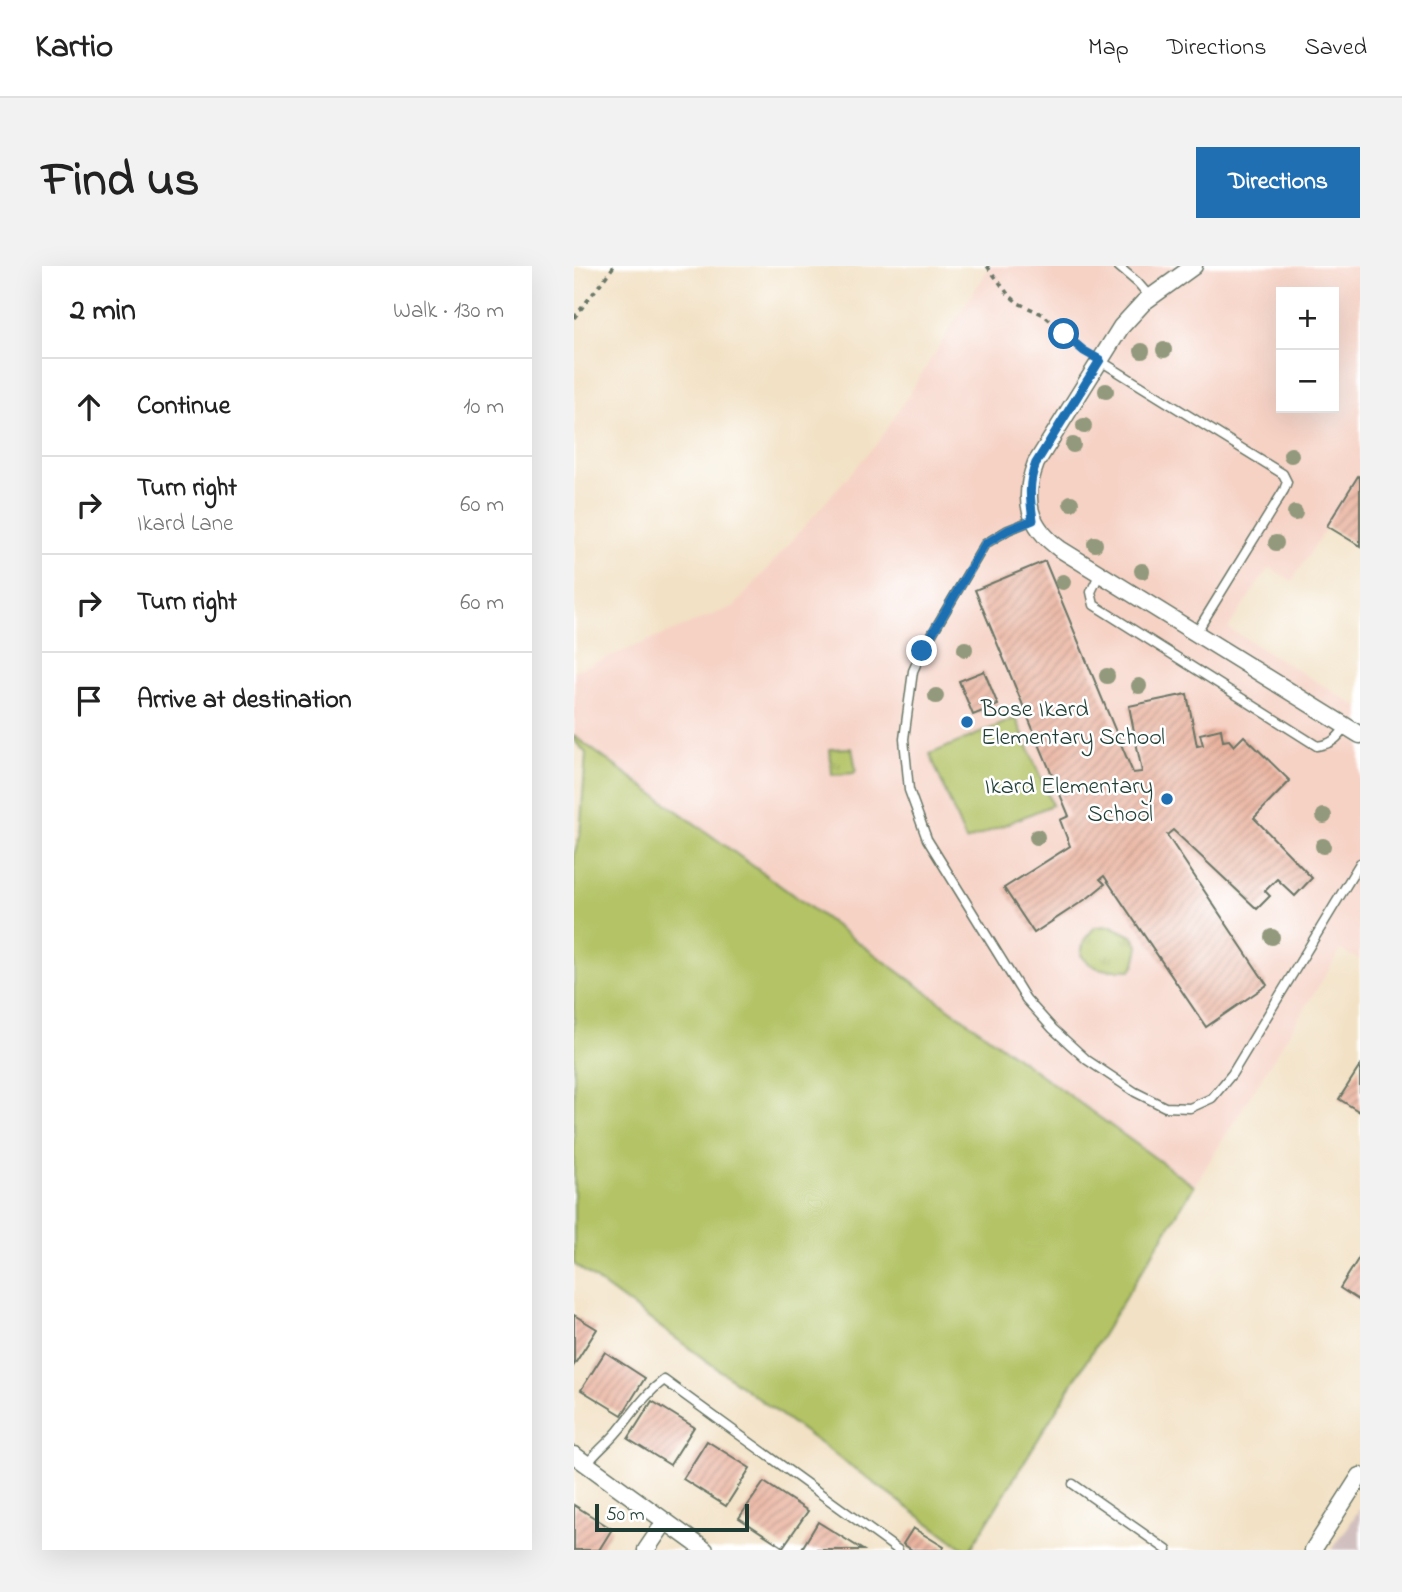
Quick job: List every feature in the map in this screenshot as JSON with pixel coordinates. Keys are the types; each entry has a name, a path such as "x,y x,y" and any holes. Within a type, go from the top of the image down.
{"street":[{"path":"1194,266 1151,298 1121,327 1100,360 1036,463 1030,480 1029,494 1033,520 1044,537 1360,735"},
{"path":"580,1460 705,1550"},
{"path":"1313,1550 1360,1476"},
{"path":"646,1550 665,1521"}],"lane":[{"path":"1118,266 1151,298"},
{"path":"1100,360 1283,474 1287,482 1196,633"},
{"path":"1033,520 1008,530 985,544 934,627 914,671 904,738 909,790 927,839 1026,999 1053,1030 1087,1060 1135,1092 1165,1107 1189,1108 1212,1098 1232,1074 1360,863"},
{"path":"1100,573 1091,592 1094,605 1305,739 1317,746 1329,744 1338,738 1346,726"},
{"path":"580,1460 616,1434 651,1390 664,1380 898,1550"},
{"path":"1073,1484 1167,1550"}],"path":[{"path":"574,318 614,266"},
{"path":"987,266 1008,295 1018,303 1044,315 1084,351 1100,360"}],"shaded area":[{"name":"Bose Ikard Elementary School","path":"990,266 1360,266 1360,475 1292,581 1269,567 1228,628 1360,708 1360,960 1341,950 1194,1186 574,736 574,671 735,606 880,440"},
{"path":"1360,1508 1360,1550 1332,1550 1346,1530"}],"green space":[{"path":"1016,718 1052,805 966,841 930,754"},
{"path":"574,736 1194,1186 970,1550 966,1550 574,1264 574,854 580,836 586,753 574,740"},
{"path":"852,748 856,770 854,773 832,775 830,749"},
{"path":"1111,926 1132,936 1139,947 1131,970 1097,968 1081,955 1084,940 1095,927"}],"building":[{"path":"1358,476 1360,478 1360,546 1327,526"},
{"name":"Ikard Elementary School","path":"1045,561 1133,773 1142,772 1129,706 1187,694 1197,746 1203,745 1200,734 1221,729 1223,741 1229,740 1234,746 1244,736 1290,781 1254,818 1312,878 1295,896 1277,879 1265,891 1270,896 1257,909 1173,830 1167,835 1267,985 1206,1027 1104,876 1100,879 1105,884 1034,933 1004,888 1070,846 1060,820 1069,816 975,590"},
{"path":"984,671 998,705 973,715 959,681"},
{"path":"1360,1066 1360,1112 1339,1099"},
{"path":"1360,1256 1360,1301 1340,1288"},
{"path":"574,1315 597,1329 574,1365"},
{"path":"605,1352 645,1378 622,1415 581,1390"},
{"path":"652,1401 694,1427 670,1465 628,1439"},
{"path":"707,1441 750,1468 726,1506 683,1479"},
{"path":"764,1482 808,1511 783,1547 739,1518"},
{"path":"574,1505 612,1529 599,1550 574,1550"},
{"path":"818,1522 863,1550 801,1550"},
{"path":"913,1528 944,1547 942,1550 912,1550 903,1544"}],"place":[{"name":"Bose Ikard Elementary School","path":"967,722"},
{"name":"Ikard Elementary School","path":"1167,799"}],"route":[{"path":"922,651 985,544 1008,530 1033,520 1029,494 1030,480 1036,463 1100,360 1064,334"}]}
